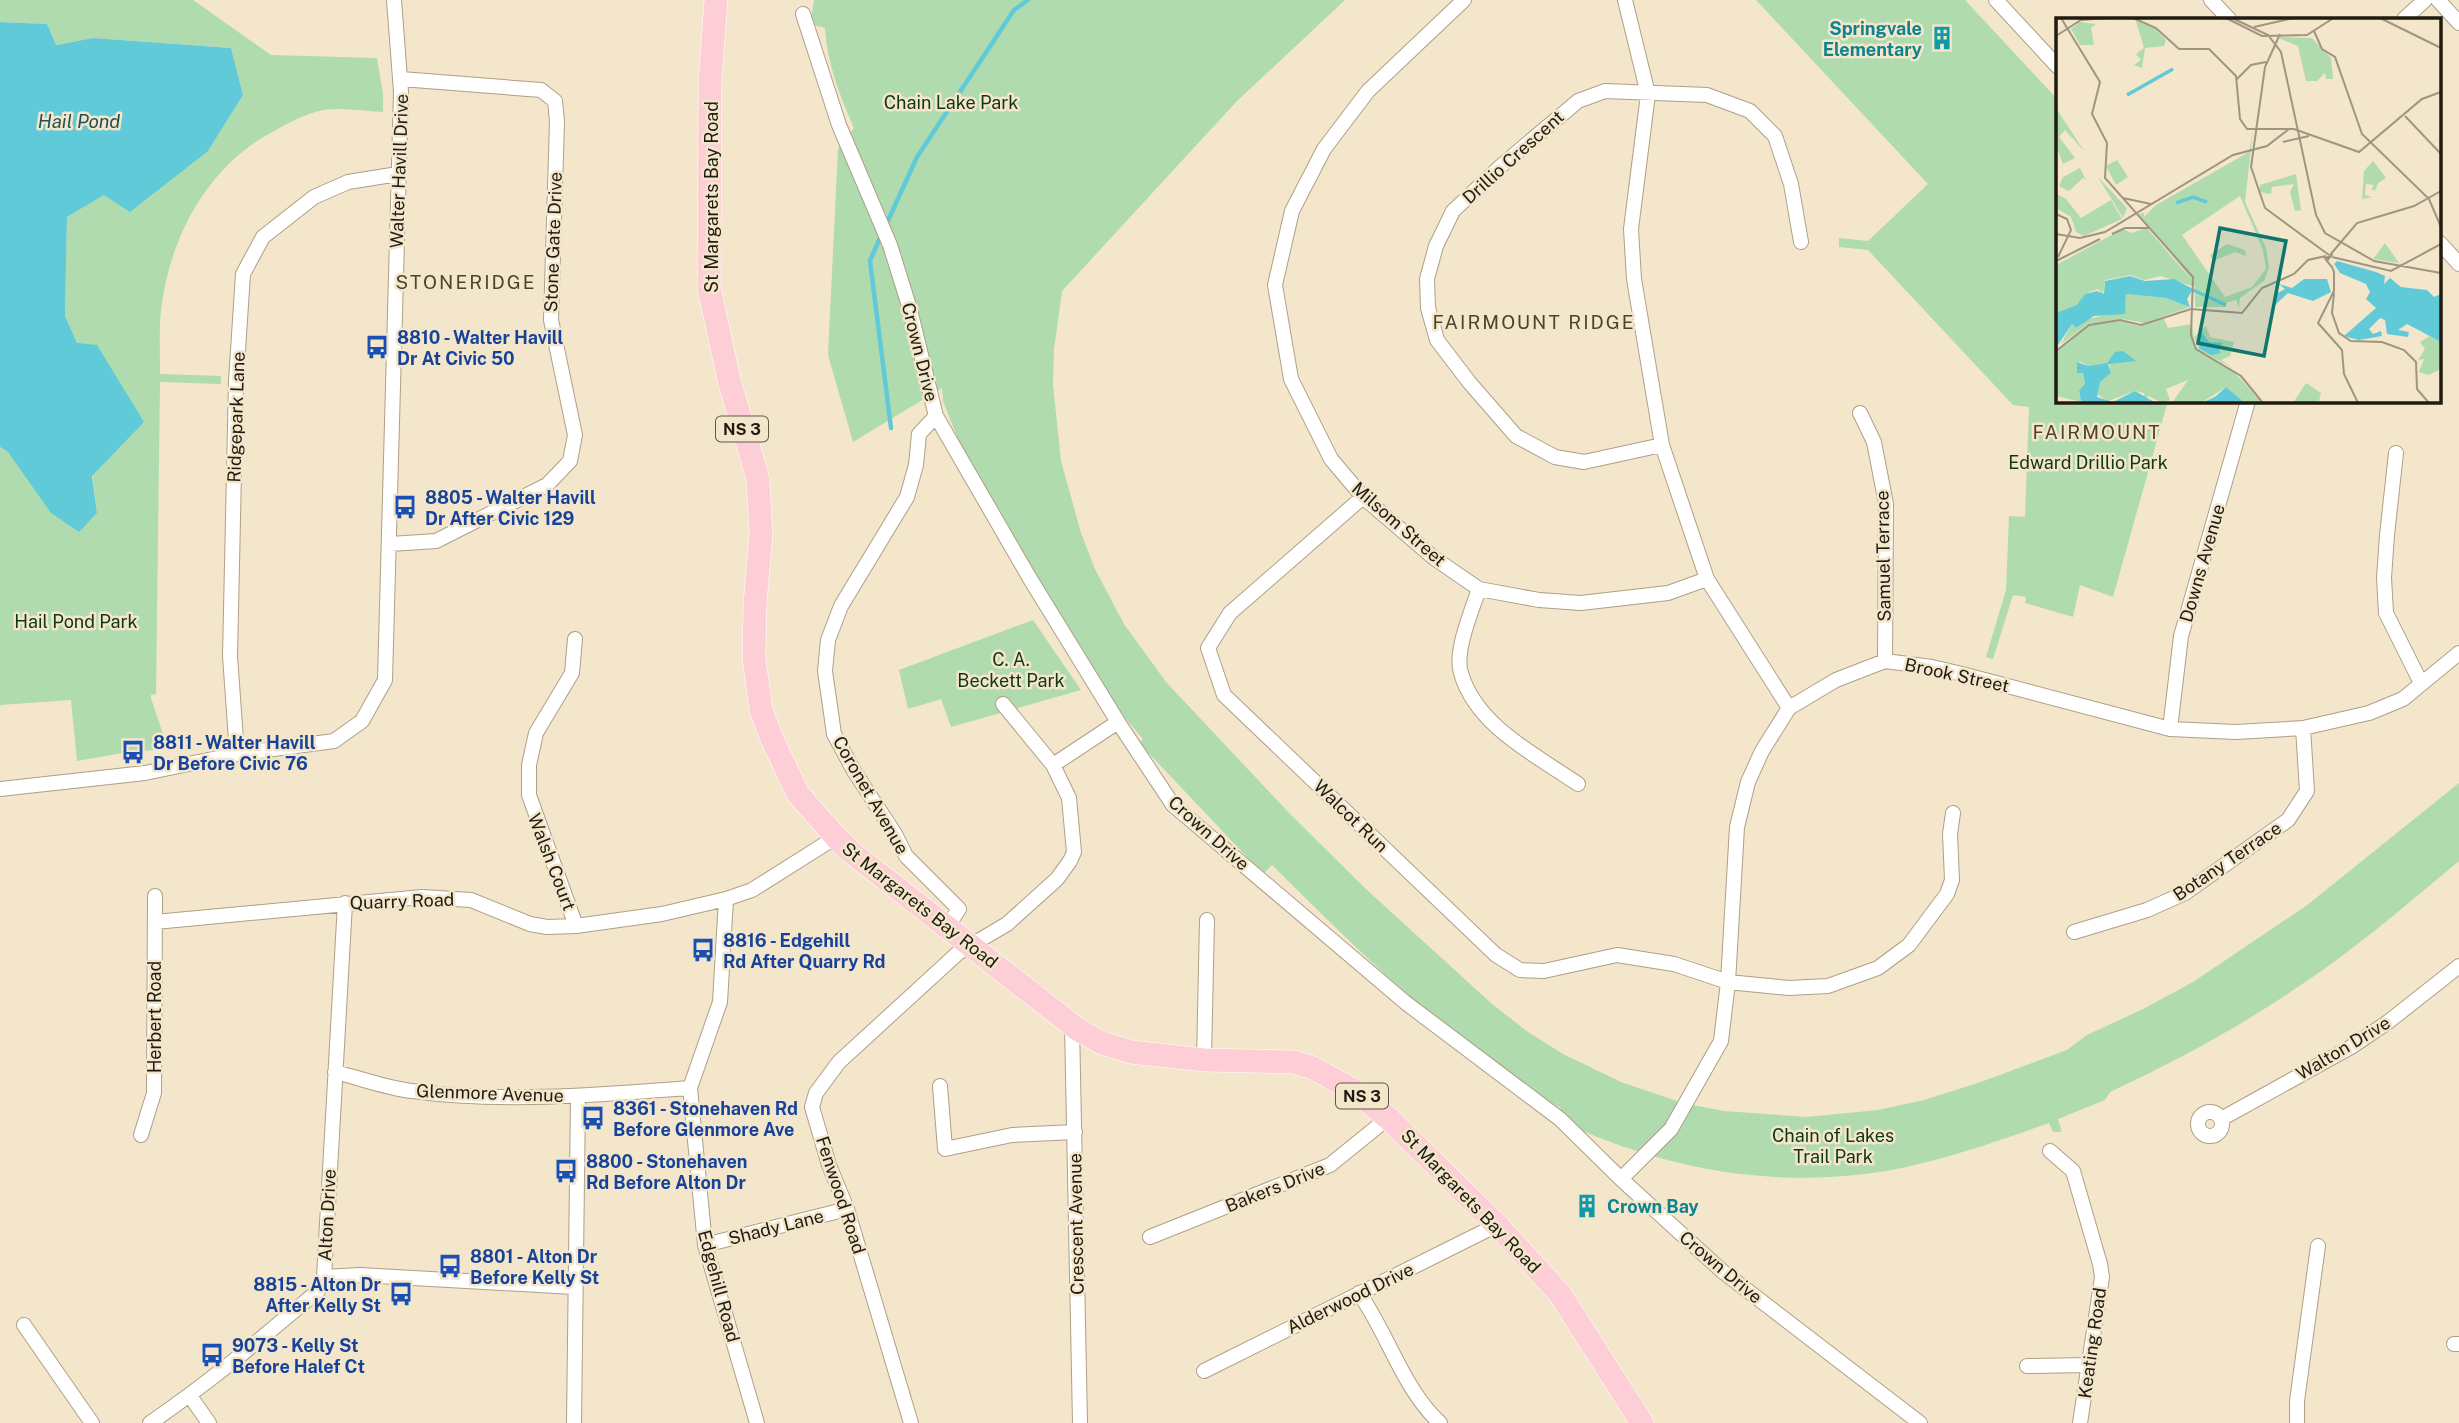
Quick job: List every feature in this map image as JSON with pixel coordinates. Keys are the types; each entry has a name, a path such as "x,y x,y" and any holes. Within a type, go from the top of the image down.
{"main road":[{"name":"St Margarets Bay Road","path":"716,0 710,81 709,288 732,393 758,479 761,534 755,604 755,677 761,710 798,794 851,852 1072,1025 1115,1048 1204,1060 1303,1065 1355,1091 1388,1118 1497,1226 1560,1294 1642,1423"}],"street":[{"name":"Walter Havill Drive","path":"0,789 145,773 237,754 334,741 362,721 385,680 401,79 394,0"},
{"name":"Milsom Street","path":"1464,0 1368,91 1324,149 1292,211 1275,285 1291,379 1331,459 1363,497 1434,558 1479,589 1539,600 1581,603 1668,593 1707,579"},
{"path":"1625,0 1648,94 1631,229 1634,279 1662,445 1707,579 1789,708"},
{"path":"1996,0 2056,65"},
{"path":"2211,0 2228,18"},
{"path":"2404,18 2425,0"},
{"path":"2438,0 2459,23"},
{"name":"Crown Drive","path":"803,15 839,125 890,245 909,306 936,416 1028,577 1173,805 1406,1003 1560,1119 1722,1271 1920,1423"},
{"name":"Stone Gate Drive","path":"390,544 436,541 547,485 570,461 575,435 551,320 557,121 555,100 541,90 401,79"},
{"name":"Drillio Crescent","path":"1662,445 1584,462 1555,457 1516,436 1437,340 1428,308 1427,279 1436,246 1453,211 1578,100 1605,91 1707,95 1750,111 1775,136 1791,184 1801,242"},
{"name":"Ridgepark Lane","path":"237,754 230,656 236,381 243,274 263,237 314,197 348,183 398,174"},
{"path":"2442,245 2459,264"},
{"name":"Downs Avenue","path":"2170,729 2181,636 2248,402"},
{"name":"Samuel Terrace","path":"1860,413 1874,442 1886,504 1885,661"},
{"name":"Coronet Avenue","path":"936,416 919,434 916,466 907,497 841,606 828,640 825,671 834,734 906,856 959,909 947,927"},
{"path":"2396,453 2387,535 2386,613 2421,683"},
{"name":"Walcot Run","path":"1363,497 1230,613 1208,648 1224,695 1496,956 1520,970 1544,971 1618,955 1674,964 1728,982"},
{"path":"1479,589 1463,635 1460,672 1474,700 1499,730 1578,784"},
{"name":"Walsh Court","path":"575,639 572,673 536,733 529,765 529,795 576,926"},
{"name":"Brook Street","path":"1621,1179 1671,1129 1721,1041 1728,982 1737,827 1748,782 1762,751 1789,708 1836,680 1885,661 1952,671 2170,729 2236,732 2304,728 2369,713 2403,699 2459,653"},
{"name":"Fenwood Road","path":"911,1423 847,1209 832,1174 813,1107 816,1093 839,1062 957,953 1007,924 1056,879 1070,861 1074,852 1069,798 1053,765 1003,704"},
{"path":"1053,765 1118,722"},
{"name":"Botany Terrace","path":"2074,932 2147,909 2185,893 2288,820 2307,791 2304,728"},
{"path":"1728,982 1789,988 1828,986 1878,968 1909,945 1950,887 1950,834 1953,813"},
{"name":"Quarry Road","path":"155,922 422,897 460,898 548,928 576,926 681,911 726,899 752,890 836,837"},
{"name":"Herbert Road","path":"141,1135 154,1093 155,896"},
{"name":"Edgehill Road","path":"726,899 720,1002 690,1088 705,1245 757,1423"},
{"name":"Alton Drive","path":"345,903 324,1277 360,1275 574,1287"},
{"path":"1204,1060 1206,920"},
{"name":"Walton Drive","path":"2221,1119 2351,1047 2459,967"},
{"name":"Crescent Avenue","path":"1072,1025 1080,1423"},
{"name":"Glenmore Avenue","path":"335,1072 410,1091 471,1095 578,1097 690,1088"},
{"path":"940,1086 946,1149 1012,1135 1074,1132"},
{"path":"573,1423 578,1097"},
{"name":"Bakers Drive","path":"1150,1237 1330,1165 1388,1118"},
{"name":"Keating Road","path":"2050,1151 2073,1171 2101,1264 2102,1277 2080,1423"},
{"name":"Shady Lane","path":"705,1245 847,1209"},
{"name":"Alderwood Drive","path":"1204,1371 1497,1226"},
{"path":"2298,1423 2297,1401 2318,1246"},
{"path":"150,1423 190,1396 318,1291 324,1277"},
{"path":"1359,1293 1416,1394 1440,1423"},
{"path":"24,1325 92,1423"},
{"path":"2027,1366 2089,1365"},
{"path":"190,1396 209,1423"}],"green space":[{"name":"Hail Pond Park","path":"0,0 193,0 271,55 377,58 383,112 338,109 316,112 279,128 243,151 207,189 181,234 172,259 161,310 160,374 221,376 221,384 160,382 156,694 151,695 151,698 168,749 128,752 77,761 71,700 0,705 0,447 8,452 78,532 97,513 77,343 65,316 67,217 104,195 208,151 243,95 231,48 93,38 55,45 47,24 0,22"},
{"path":"814,0 1345,0 1237,101 1062,291 1054,349 1053,385 1061,461 1081,533 1095,569 1124,624 1166,682 1290,814 1367,890 1492,1004 1528,1032 1563,1054 1621,1082 1683,1103 1724,1111 1806,1117 1878,1110 1924,1100 1978,1083 2067,1050 2087,1035 2193,982 2306,906 2459,783 2459,861 2376,930 2311,978 2224,1033 2110,1092 2105,1100 2058,1119 2062,1132 2053,1132 2049,1123 1969,1150 1907,1167 1843,1176 1801,1178 1759,1176 1676,1162 1595,1136 1556,1119 1561,1108 1513,1078 1429,1013 1376,966 1272,865 1263,874 1139,743 1143,739 1104,693 1056,617 1039,580 988,515 943,401 942,388 853,442 828,355 838,149 854,128 835,79 825,28 810,24"},
{"name":"Edward Drillio Park","path":"1756,0 1965,0 2056,98 2056,402 2168,402 2113,597 2080,585 2073,617 2025,603 2026,597 2013,595 1993,659 1986,657 2006,590 2009,516 2025,517 2029,407 2013,405 1868,250 1839,247 1839,238 1868,241 1928,184"},
{"name":"C. A. Beckett Park","path":"1033,620 1081,690 951,727 941,699 908,709 899,670"}],"water":[{"name":"Hail Pond","path":"0,22 47,24 56,45 93,38 231,48 243,95 208,151 130,212 104,195 67,217 65,316 77,343 97,345 144,422 92,476 97,513 79,532 51,513 8,452 0,447"}],"waterway":[{"path":"886,225 917,157 1014,10 1028,0"},
{"path":"882,233 870,261 891,428"}],"place":[{"name":"Springvale Elementary","path":"1942,38"},
{"name":"8810 - Walter Havill Dr At Civic 50","path":"377,347"},
{"name":"8805 - Walter Havill Dr After Civic 129","path":"405,507"},
{"name":"8811 - Walter Havill Dr Before Civic 76","path":"133,752"},
{"name":"8816 - Edgehill Rd After Quarry Rd","path":"703,950"},
{"name":"8361 - Stonehaven Rd Before Glenmore Ave","path":"593,1118"},
{"name":"8800 - Stonehaven Rd Before Alton Dr","path":"566,1171"},
{"name":"Crown Bay","path":"1587,1206"},
{"name":"8801 - Alton Dr Before Kelly St","path":"450,1266"},
{"name":"8815 - Alton Dr After Kelly St","path":"401,1294"},
{"name":"9073 - Kelly St Before Halef Ct","path":"212,1355"}],"district":[{"name":"STONERIDGE","path":"466,282"},
{"name":"FAIRMOUNT RIDGE","path":"1534,322"},
{"name":"FAIRMOUNT","path":"2097,432"}],"park label":[{"name":"Chain Lake Park","path":"951,102"},
{"name":"Chain of Lakes Trail Park","path":"1833,1145"}]}
